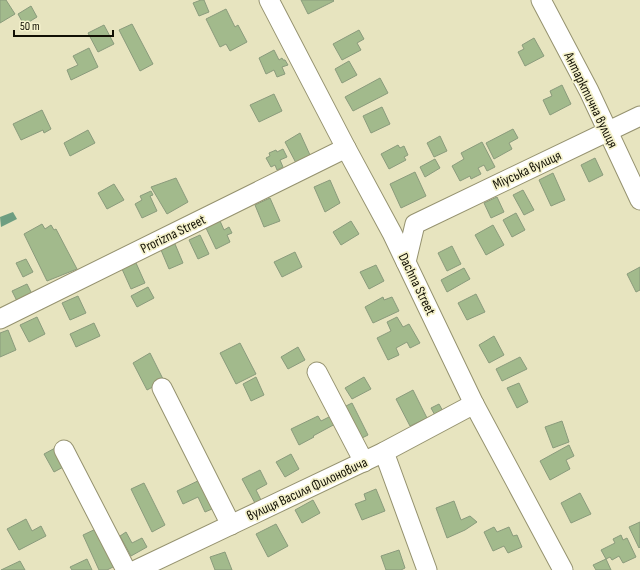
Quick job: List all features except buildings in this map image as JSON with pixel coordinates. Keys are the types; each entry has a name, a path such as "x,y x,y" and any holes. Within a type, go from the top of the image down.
{"street":[{"name":"Dachna Street","path":"269,0 381,212 474,404 563,570"},
{"name":"Антарктична вулиця","path":"541,0 589,91 640,200"},
{"name":"Міуська вулиця","path":"414,224 640,116"},
{"name":"Prorizna Street","path":"0,319 346,148"},
{"path":"381,212 414,224 406,262"},
{"path":"317,372 364,462"},
{"path":"162,388 231,525"},
{"name":"вулиця Василя Филоновича","path":"136,570 364,462 474,404"},
{"path":"64,450 126,570"},
{"path":"384,452 427,570"}],"shaded area":[{"path":"13,212 17,219 1,227 0,217"}]}
